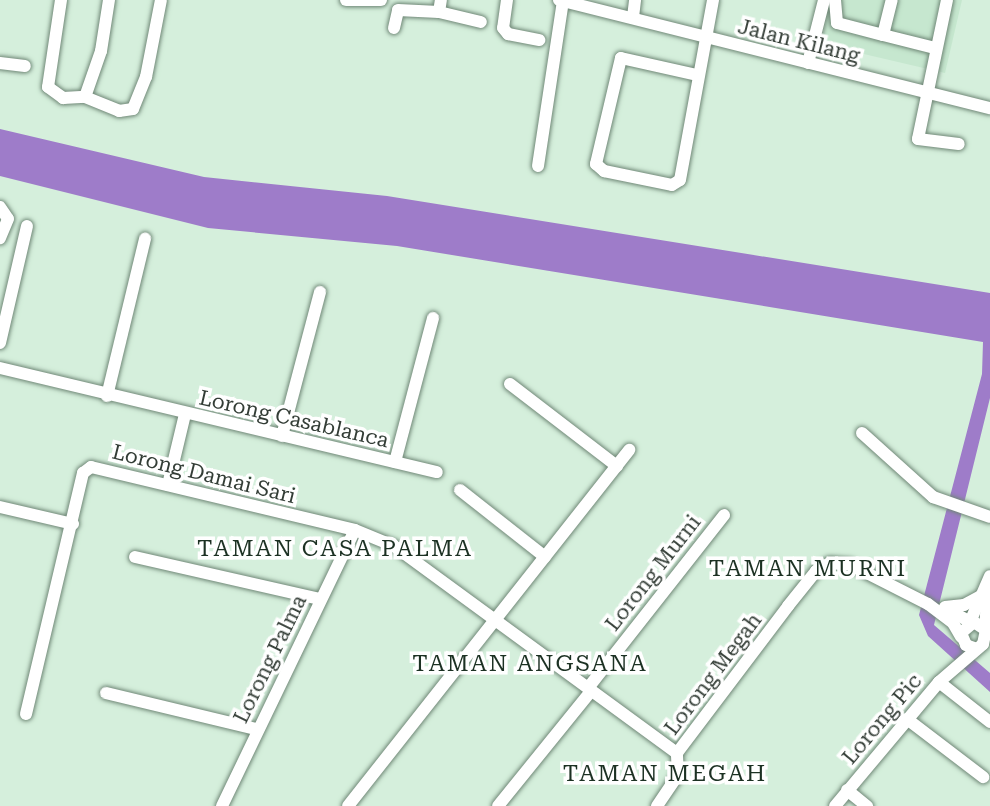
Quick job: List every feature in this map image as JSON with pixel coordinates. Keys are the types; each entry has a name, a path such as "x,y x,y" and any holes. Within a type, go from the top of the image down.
{"street":[{"path":"61,0 48,60 48,87 63,98 85,97 119,111 133,109 146,78 162,0"},
{"path":"85,97 100,51 109,0"},
{"path":"346,0 381,0"},
{"path":"507,0 502,28 508,34 539,40"},
{"path":"633,17 635,0"},
{"path":"697,75 621,58 596,164 604,171 672,185 680,180 697,75 713,0"},
{"path":"808,63 824,0"},
{"path":"835,0 837,23 935,47"},
{"path":"883,36 892,0"},
{"path":"947,0 925,93 918,139 959,144"},
{"path":"538,166 561,1"},
{"name":"Jalan Kilang","path":"561,1 990,108"},
{"path":"394,28 402,8 440,6 481,22"},
{"path":"0,64 25,66"},
{"path":"0,207 7,211 8,219 0,238"},
{"path":"0,343 27,226"},
{"path":"107,396 145,239"},
{"path":"282,436 320,292"},
{"path":"395,462 433,318"},
{"name":"Lorong Casablanca","path":"0,368 107,396 437,472"},
{"path":"510,384 617,466"},
{"name":"Lorong Casablanca","path":"168,485 185,414"},
{"path":"862,433 933,497 971,507 990,517"},
{"path":"348,806 629,450"},
{"name":"Lorong Damai Sari","path":"26,714 85,469 168,485 355,530"},
{"path":"460,490 545,557"},
{"path":"0,507 73,524"},
{"name":"Lorong Murni","path":"498,806 723,515"},
{"name":"Lorong Palma","path":"222,806 256,729 355,530"},
{"name":"Lorong Megah","path":"355,530 413,556 677,753 816,571 831,563 851,565 931,606 970,622 987,633"},
{"path":"135,557 320,599"},
{"path":"969,644 970,622 990,577"},
{"path":"969,644 987,633 990,577"},
{"path":"931,606 954,607 981,596"},
{"name":"Lorong Megah","path":"931,606 969,644 990,656"},
{"name":"Lorong Pic","path":"835,806 906,719 961,659 969,644"},
{"path":"939,682 990,722"},
{"path":"106,692 256,729"},
{"path":"906,719 983,777"},
{"path":"657,806 678,775 677,753"},
{"path":"847,790 866,806"}],"shaded area":[{"path":"831,0 962,0 945,73 821,44"},
{"path":"0,129 204,177 387,196 990,293 990,398 934,625 990,673 990,692 928,636 919,615 982,374 983,342 397,246 208,228 0,176"}],"district":[{"name":"TAMAN CASA PALMA","path":"335,549"},
{"name":"TAMAN MURNI","path":"808,569"},
{"name":"TAMAN ANGSANA","path":"530,664"},
{"name":"TAMAN MEGAH","path":"665,774"}]}
